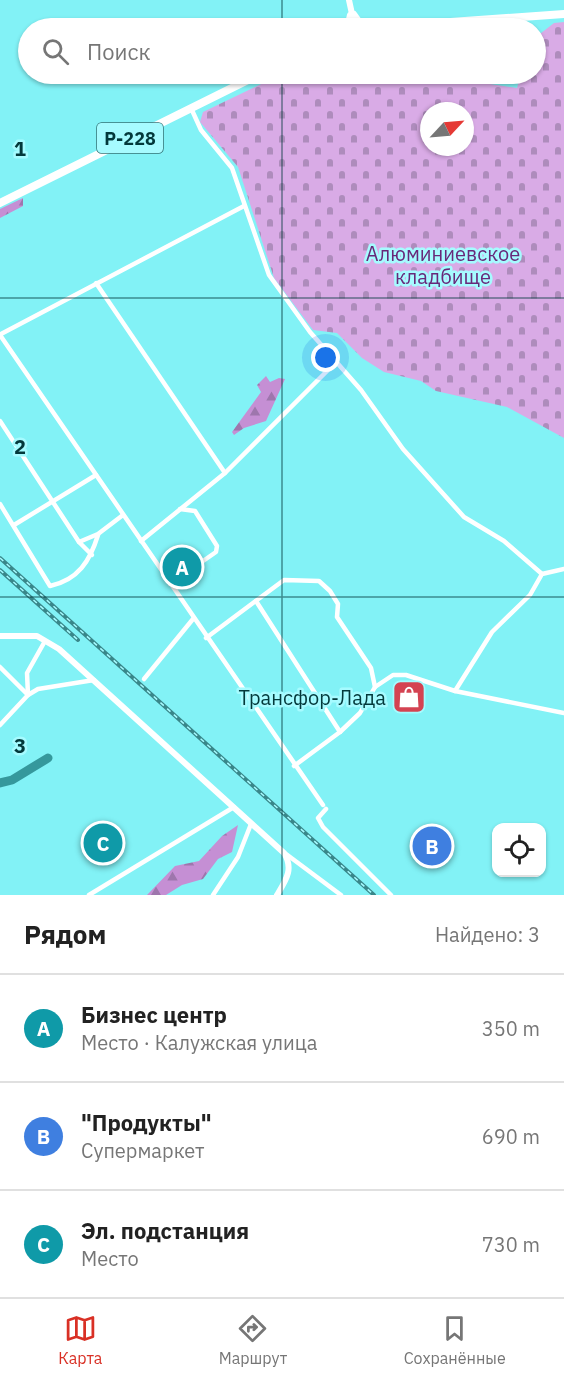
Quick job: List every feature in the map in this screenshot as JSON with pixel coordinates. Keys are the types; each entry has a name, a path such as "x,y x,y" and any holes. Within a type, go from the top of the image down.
{"highway":[{"path":"507,18 564,14"},
{"name":"Р-228","path":"0,203 240,84"}],"street":[{"path":"348,18 350,3"},
{"path":"350,3 353,18"},
{"path":"350,3 359,18"},
{"path":"191,108 201,130 232,168 269,275 310,332 361,390 403,449 464,517 504,541 542,574"},
{"path":"244,206 0,334 206,638 325,807 318,818 323,827 391,895"},
{"path":"96,283 225,473"},
{"path":"141,541 225,473 336,362"},
{"path":"0,421 79,542 92,555"},
{"path":"14,525 51,500 96,475"},
{"path":"0,504 50,586 61,584 77,575 92,555 98,534"},
{"path":"170,584 216,552 217,546 195,511 180,509"},
{"path":"79,542 98,534 123,515"},
{"path":"455,691 492,632 530,595 542,574 564,568"},
{"path":"206,638 284,580 319,581 330,591 338,604 337,617 371,668 375,687"},
{"path":"256,602 340,732"},
{"path":"144,679 193,619"},
{"path":"0,636 37,636 45,641 94,680 284,853 341,895"},
{"path":"28,695 27,673 45,641"},
{"path":"0,667 28,695"},
{"path":"294,766 340,732 360,713 375,687 393,675 406,675 455,691 564,713"},
{"path":"0,724 28,695 38,689 94,680"},
{"path":"89,895 234,807"},
{"path":"213,895 238,857 251,824"},
{"path":"277,895 290,872 290,861 284,853"}],"green space":[{"name":"Алюминиевское кладбище","path":"564,22 564,438 507,407 436,391 421,381 384,372 362,358 337,333 313,330 274,278 238,167 200,122 203,112 261,84 490,84 517,88 518,84 546,84 546,29 554,23"},
{"path":"23,198 23,206 0,218 0,209"},
{"path":"266,376 270,382 279,378 285,379 266,421 244,428 234,435 232,432 261,392 257,385"},
{"path":"238,825 232,852 218,859 203,879 182,885 166,895 147,895 175,866 199,861 222,836"}],"waterway":[{"path":"0,783 12,780 48,758"}],"railway":[{"path":"0,558 374,895"},
{"path":"0,570 78,640"}],"place":[{"name":"Бизнес центр","path":"182,567"},
{"name":"Трансфор-Лада","path":"409,697"},
{"name":"Эл. подстанция","path":"103,843"},
{"name":"\"Продукты\"","path":"432,846"}]}
